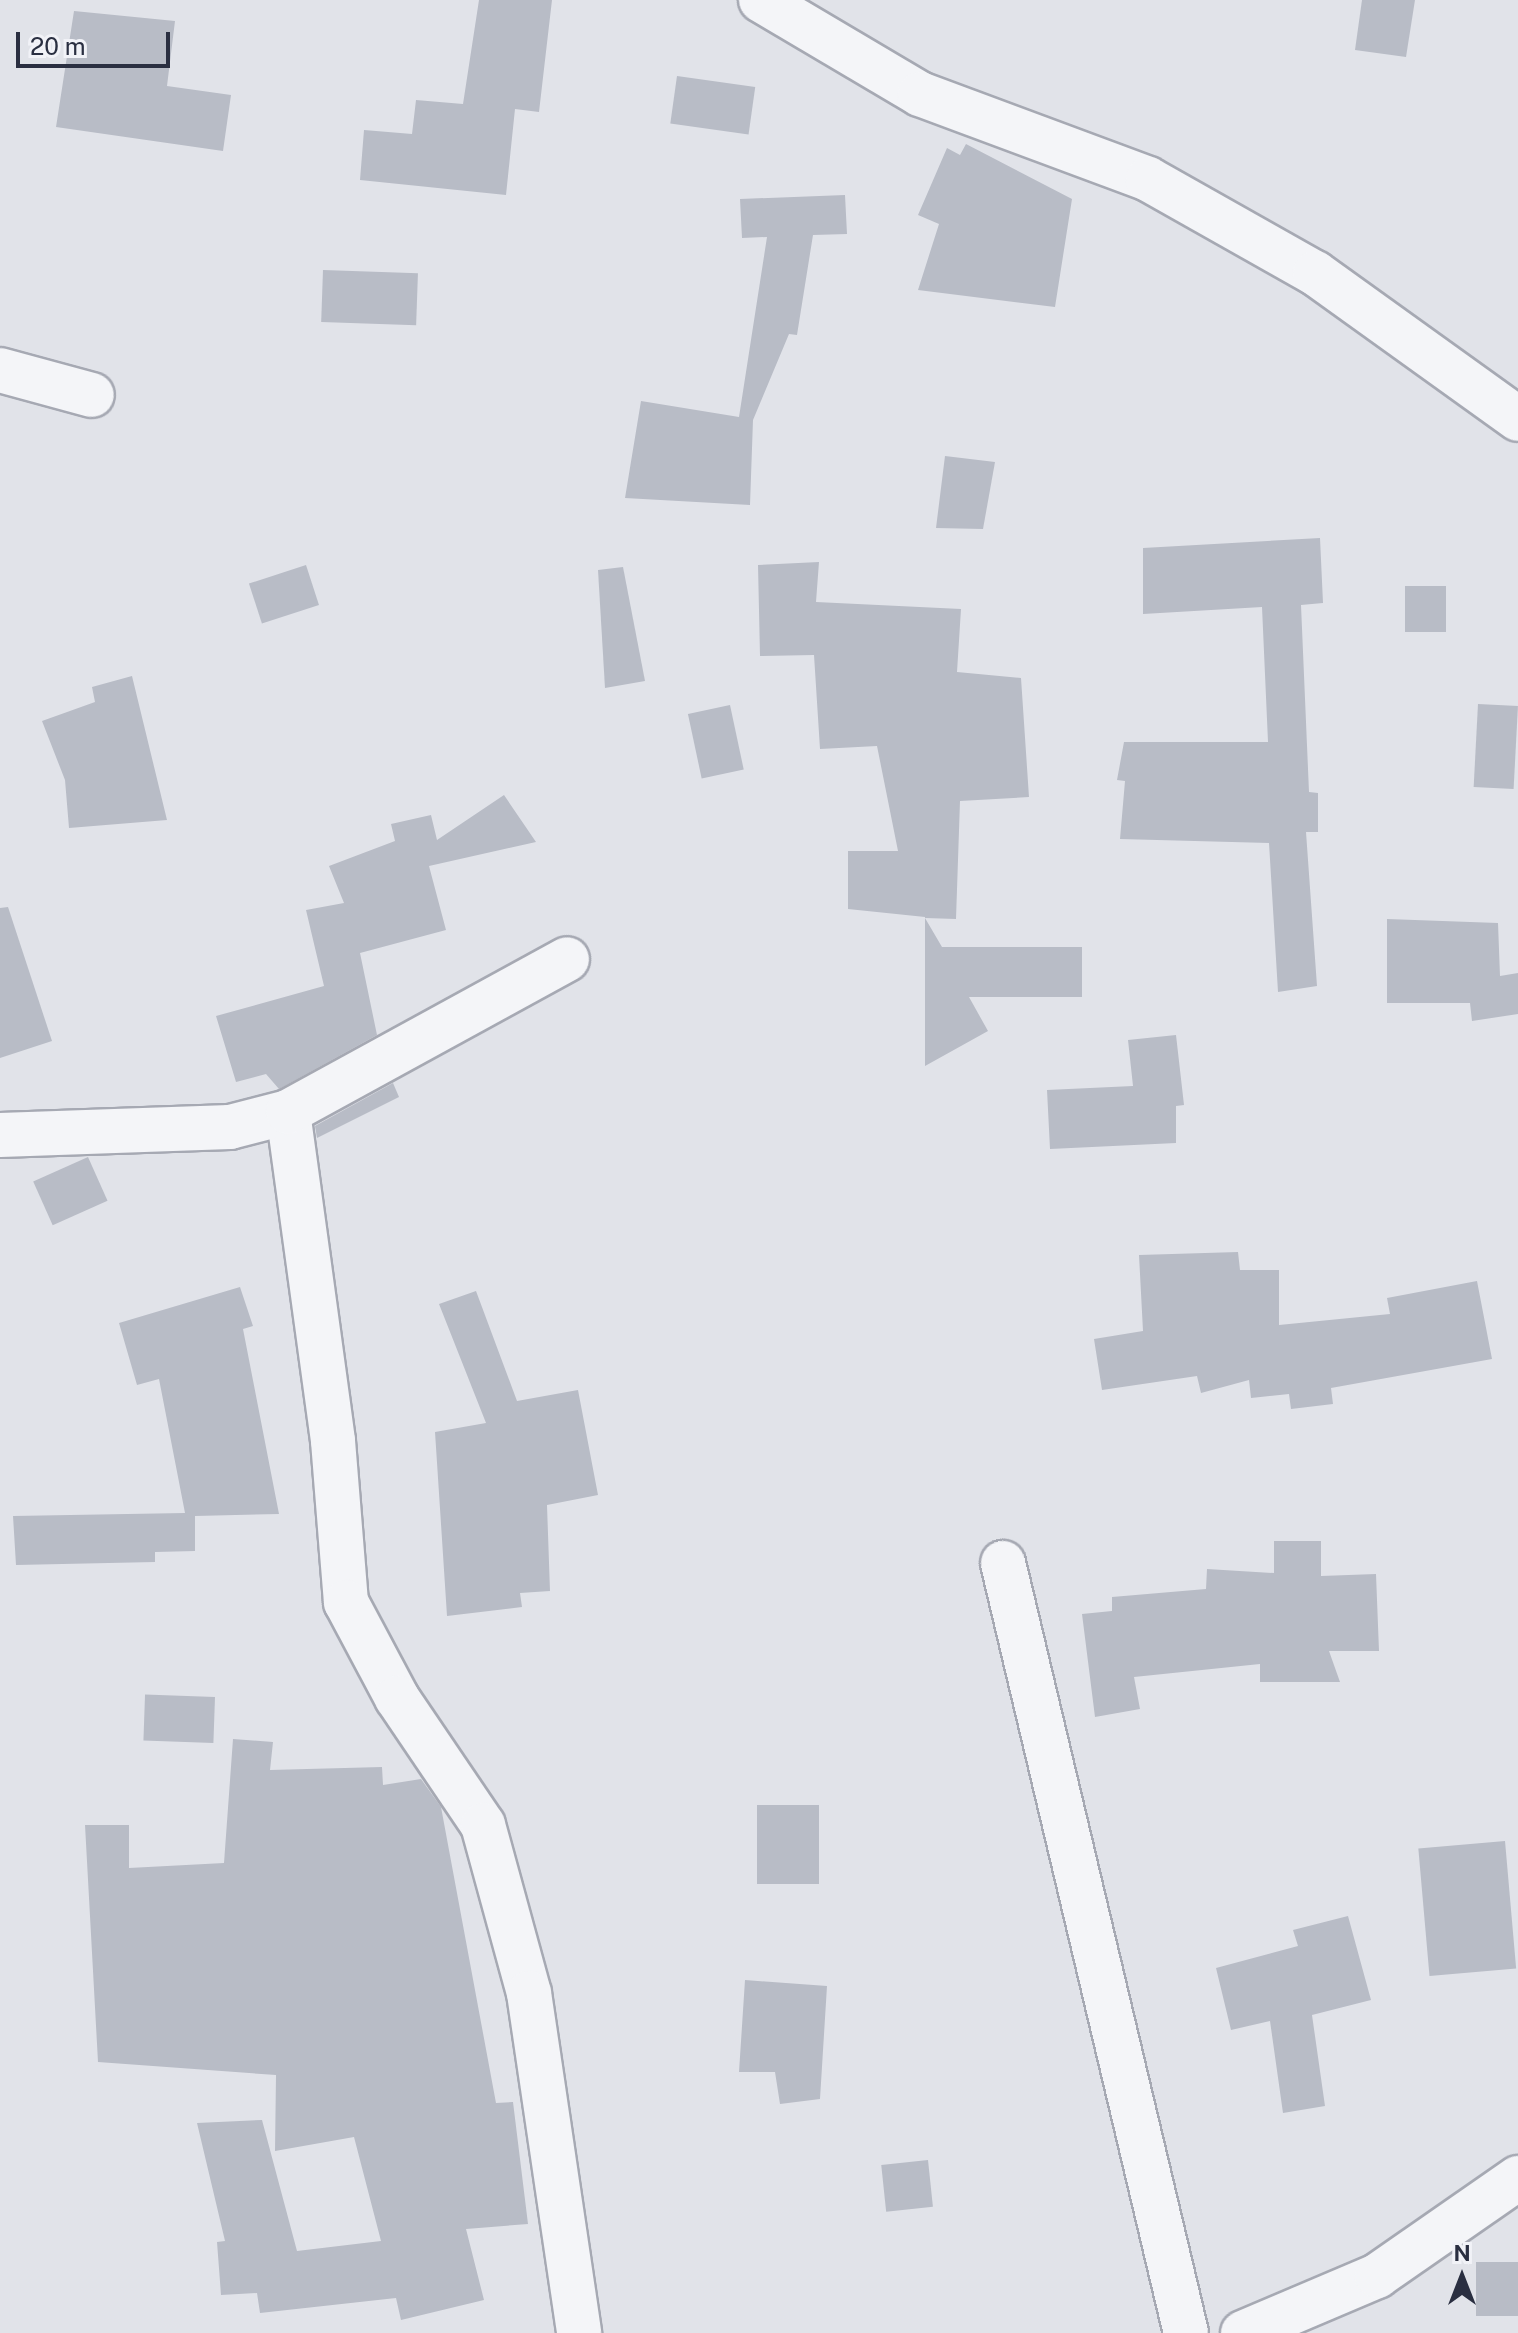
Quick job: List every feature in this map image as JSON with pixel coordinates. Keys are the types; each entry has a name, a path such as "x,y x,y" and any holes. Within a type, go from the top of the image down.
{"street":[{"path":"761,0 920,94 1148,179 1315,273 1518,419"},
{"path":"0,370 92,395"},
{"path":"0,1135 230,1127 288,1112 567,959"},
{"path":"288,1112 333,1441 346,1602 397,1698 483,1825 529,1993 579,2333"},
{"path":"1003,1563 1186,2333"},
{"path":"1243,2333 1377,2276 1518,2178"}],"building":[{"path":"479,0 552,0 539,112 515,109 506,195 360,180 364,130 412,134 416,100 463,104"},
{"path":"1362,0 1415,0 1406,57 1355,50"},
{"path":"74,11 175,21 167,86 231,95 223,151 56,127"},
{"path":"677,76 755,87 749,135 670,124"},
{"path":"966,144 1072,199 1055,307 918,290 939,224 918,215 947,148 960,155"},
{"path":"845,195 847,234 813,235 797,335 789,334 753,420 750,505 625,498 641,401 739,417 767,237 742,238 740,199"},
{"path":"323,270 418,273 416,325 321,322"},
{"path":"945,456 995,462 983,529 936,528"},
{"path":"1320,538 1323,603 1301,605 1309,792 1318,793 1318,832 1306,832 1317,986 1278,992 1269,843 1120,839 1125,781 1117,780 1124,742 1268,742 1262,607 1143,614 1143,548"},
{"path":"819,562 816,602 961,609 957,672 1021,678 1029,797 960,801 956,919 848,909 848,851 898,851 877,746 820,749 814,655 760,656 758,565"},
{"path":"306,565 319,605 262,623 249,584"},
{"path":"623,567 645,681 605,688 598,570"},
{"path":"1405,586 1446,586 1446,632 1405,632"},
{"path":"132,676 167,820 69,828 65,780 42,721 95,702 92,687"},
{"path":"1478,704 1518,706 1514,789 1474,787"},
{"path":"730,705 744,770 702,778 688,714"},
{"path":"504,795 536,842 429,866 446,930 360,953 377,1035 279,1089 266,1074 236,1082 216,1016 324,986 306,910 344,903 329,866 395,841 391,824 431,815 437,840"},
{"path":"8,907 52,1041 0,1058 0,908"},
{"path":"925,918 942,947 1082,947 1082,997 969,997 988,1031 925,1066"},
{"path":"1387,919 1498,923 1500,976 1518,973 1518,1014 1472,1021 1470,1003 1387,1003"},
{"path":"1176,1035 1184,1105 1176,1106 1176,1143 1050,1149 1047,1090 1133,1086 1128,1040"},
{"path":"393,1083 399,1097 317,1138 315,1126"},
{"path":"88,1157 108,1201 53,1225 33,1181"},
{"path":"1238,1252 1240,1270 1279,1270 1279,1325 1390,1314 1387,1298 1477,1281 1492,1359 1331,1388 1333,1404 1291,1409 1289,1394 1251,1398 1249,1380 1201,1393 1197,1376 1102,1390 1094,1339 1143,1331 1139,1255"},
{"path":"240,1287 253,1326 243,1329 279,1514 195,1516 195,1551 155,1552 155,1562 16,1565 13,1516 185,1513 159,1379 137,1385 119,1323"},
{"path":"476,1291 517,1401 578,1390 598,1495 547,1505 550,1591 520,1593 522,1607 447,1616 435,1432 486,1423 439,1304"},
{"path":"1274,1541 1321,1541 1321,1576 1376,1574 1379,1651 1329,1651 1340,1682 1260,1682 1260,1664 1134,1677 1140,1709 1095,1717 1082,1614 1112,1611 1112,1597 1206,1589 1207,1569 1274,1573"},
{"path":"145,1695 215,1697 213,1743 143,1741"},
{"path":"233,1739 273,1742 270,1770 382,1767 383,1785 421,1779 441,1807 496,2103 513,2102 528,2224 466,2229 484,2300 401,2320 396,2298 260,2313 257,2293 221,2295 217,2242 225,2241 197,2123 262,2120 297,2251 381,2241 354,2137 275,2151 276,2075 98,2062 85,1825 129,1825 129,1868 224,1863"},
{"path":"757,1805 819,1805 819,1884 757,1884"},
{"path":"1505,1841 1516,1969 1429,1976 1418,1849"},
{"path":"1348,1916 1371,2000 1312,2015 1325,2106 1283,2113 1270,2021 1231,2030 1216,1968 1298,1946 1293,1930"},
{"path":"745,1980 827,1986 820,2099 780,2104 775,2072 739,2072"},
{"path":"928,2160 933,2207 886,2212 881,2165"},
{"path":"1476,2262 1518,2262 1518,2316 1476,2316"}]}
